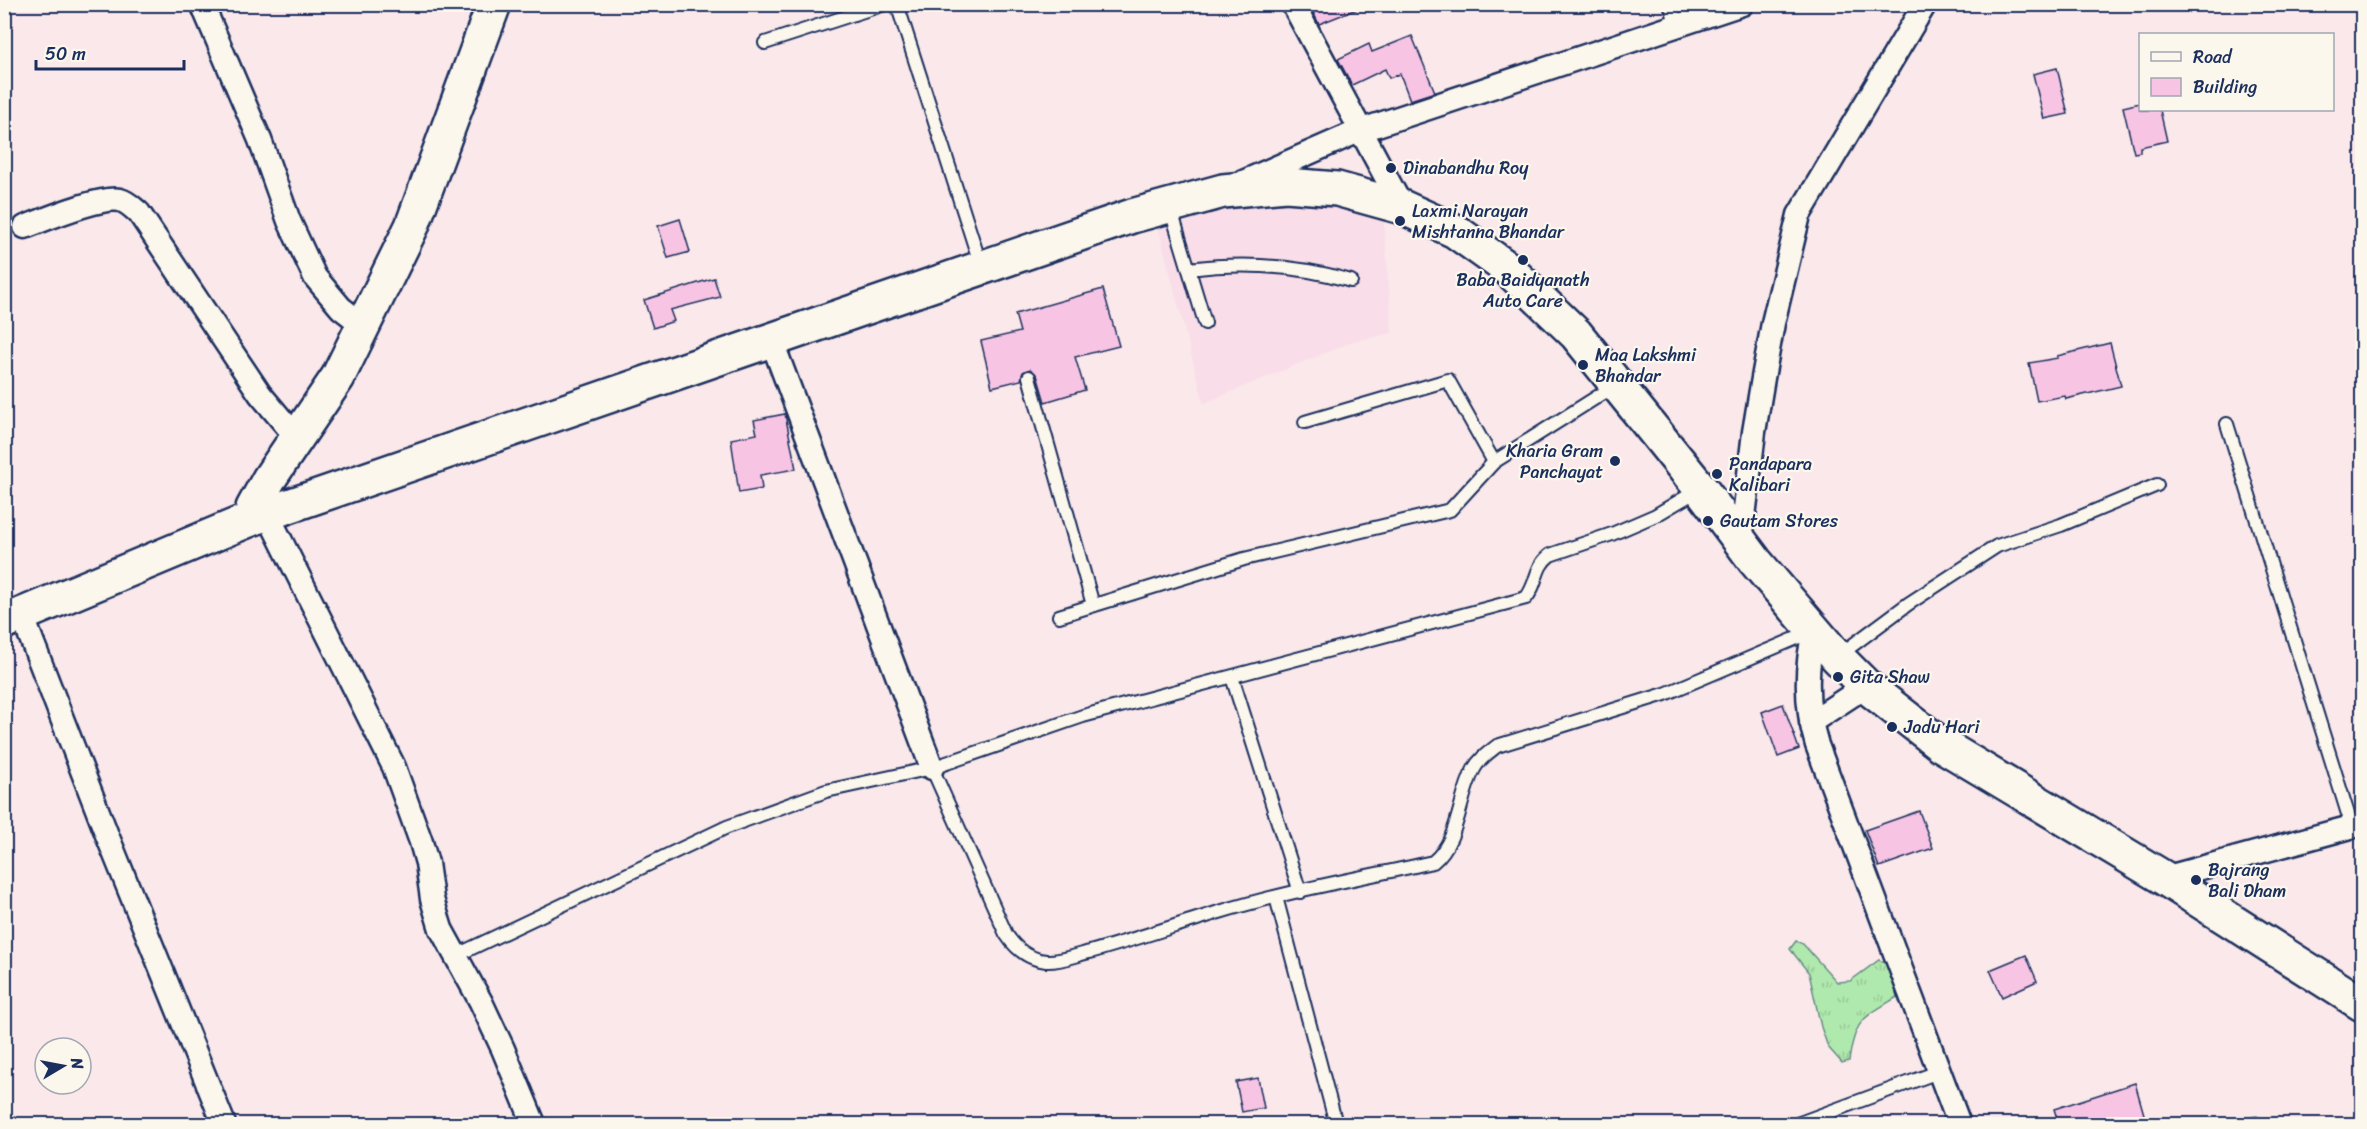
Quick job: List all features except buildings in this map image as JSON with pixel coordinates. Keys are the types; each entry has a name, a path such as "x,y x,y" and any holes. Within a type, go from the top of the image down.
{"main road":[{"path":"259,516 252,512 260,493 338,377 412,226 494,4"},
{"path":"13,618 259,516 1132,216 1223,191 1286,185 1327,189 1402,207 1455,231 1507,268 1576,334 1814,631 1866,686 1940,744 2164,878 2362,1004"}],"street":[{"path":"202,4 260,140 289,221 315,277 342,308 363,325"},
{"path":"1293,4 1359,131 1402,207"},
{"path":"1223,191 1359,131 1673,15 1742,4"},
{"path":"1741,542 1752,443 1763,378 1773,323 1799,216 1925,4"},
{"path":"25,227 105,201 120,200 129,204 145,223 260,394 297,438"},
{"path":"771,339 932,768"},
{"path":"259,516 394,767 421,842 427,863 432,899 441,929 481,1002 534,1125"},
{"path":"13,618 107,835 224,1125"},
{"path":"1814,631 1807,670 1807,690 1817,746 1959,1125"},
{"path":"1811,722 1866,686"},
{"path":"2164,878 2357,825"}],"lane":[{"path":"765,44 885,4"},
{"path":"897,4 981,267"},
{"path":"1169,206 1205,323"},
{"path":"1188,269 1219,265 1281,266 1351,281"},
{"path":"1029,377 1093,605"},
{"path":"1305,422 1448,380 1494,462"},
{"path":"1059,616 1244,559 1450,510 1494,462 1617,384"},
{"path":"2227,424 2357,825"},
{"path":"1837,657 1908,604 1998,546 2061,525 2157,484"},
{"path":"455,956 727,827 826,791 932,768 1083,716 1526,598 1533,590 1537,570 1542,561 1550,555 1656,515 1701,489"},
{"path":"932,768 1006,934 1019,950 1036,959 1046,961 1066,958 1276,897 1433,862 1448,845 1474,768 1486,754 1497,746 1665,694 1814,631"},
{"path":"1232,676 1300,892"},
{"path":"1276,897 1336,1125"},
{"path":"1797,1125 1938,1072"}],"shaded area":[{"path":"1317,200 1383,212 1392,333 1353,341 1204,403 1157,223 1232,206"}],"green space":[{"path":"1796,941 1803,944 1837,982 1850,981 1879,960 1891,967 1897,997 1862,1021 1854,1036 1849,1061 1842,1063 1828,1047 1821,1027 1809,973 1790,949"},
{"path":"2257,1116 2266,1124 2204,1124 2210,1122"}],"place":[{"name":"Dinabandhu Roy","path":"1391,168"},
{"name":"Laxmi Narayan Mishtanna Bhandar","path":"1400,221"},
{"name":"Baba Baidyanath Auto Care","path":"1523,260"},
{"name":"Maa Lakshmi Bhandar","path":"1583,365"},
{"name":"Kharia Gram Panchayat","path":"1615,461"},
{"name":"Pandapara Kalibari","path":"1717,474"},
{"name":"Gautam Stores","path":"1708,521"},
{"name":"Gita Shaw","path":"1838,677"},
{"name":"Jadu Hari","path":"1892,727"},
{"name":"Bajrang Bali Dham","path":"2196,880"}]}
